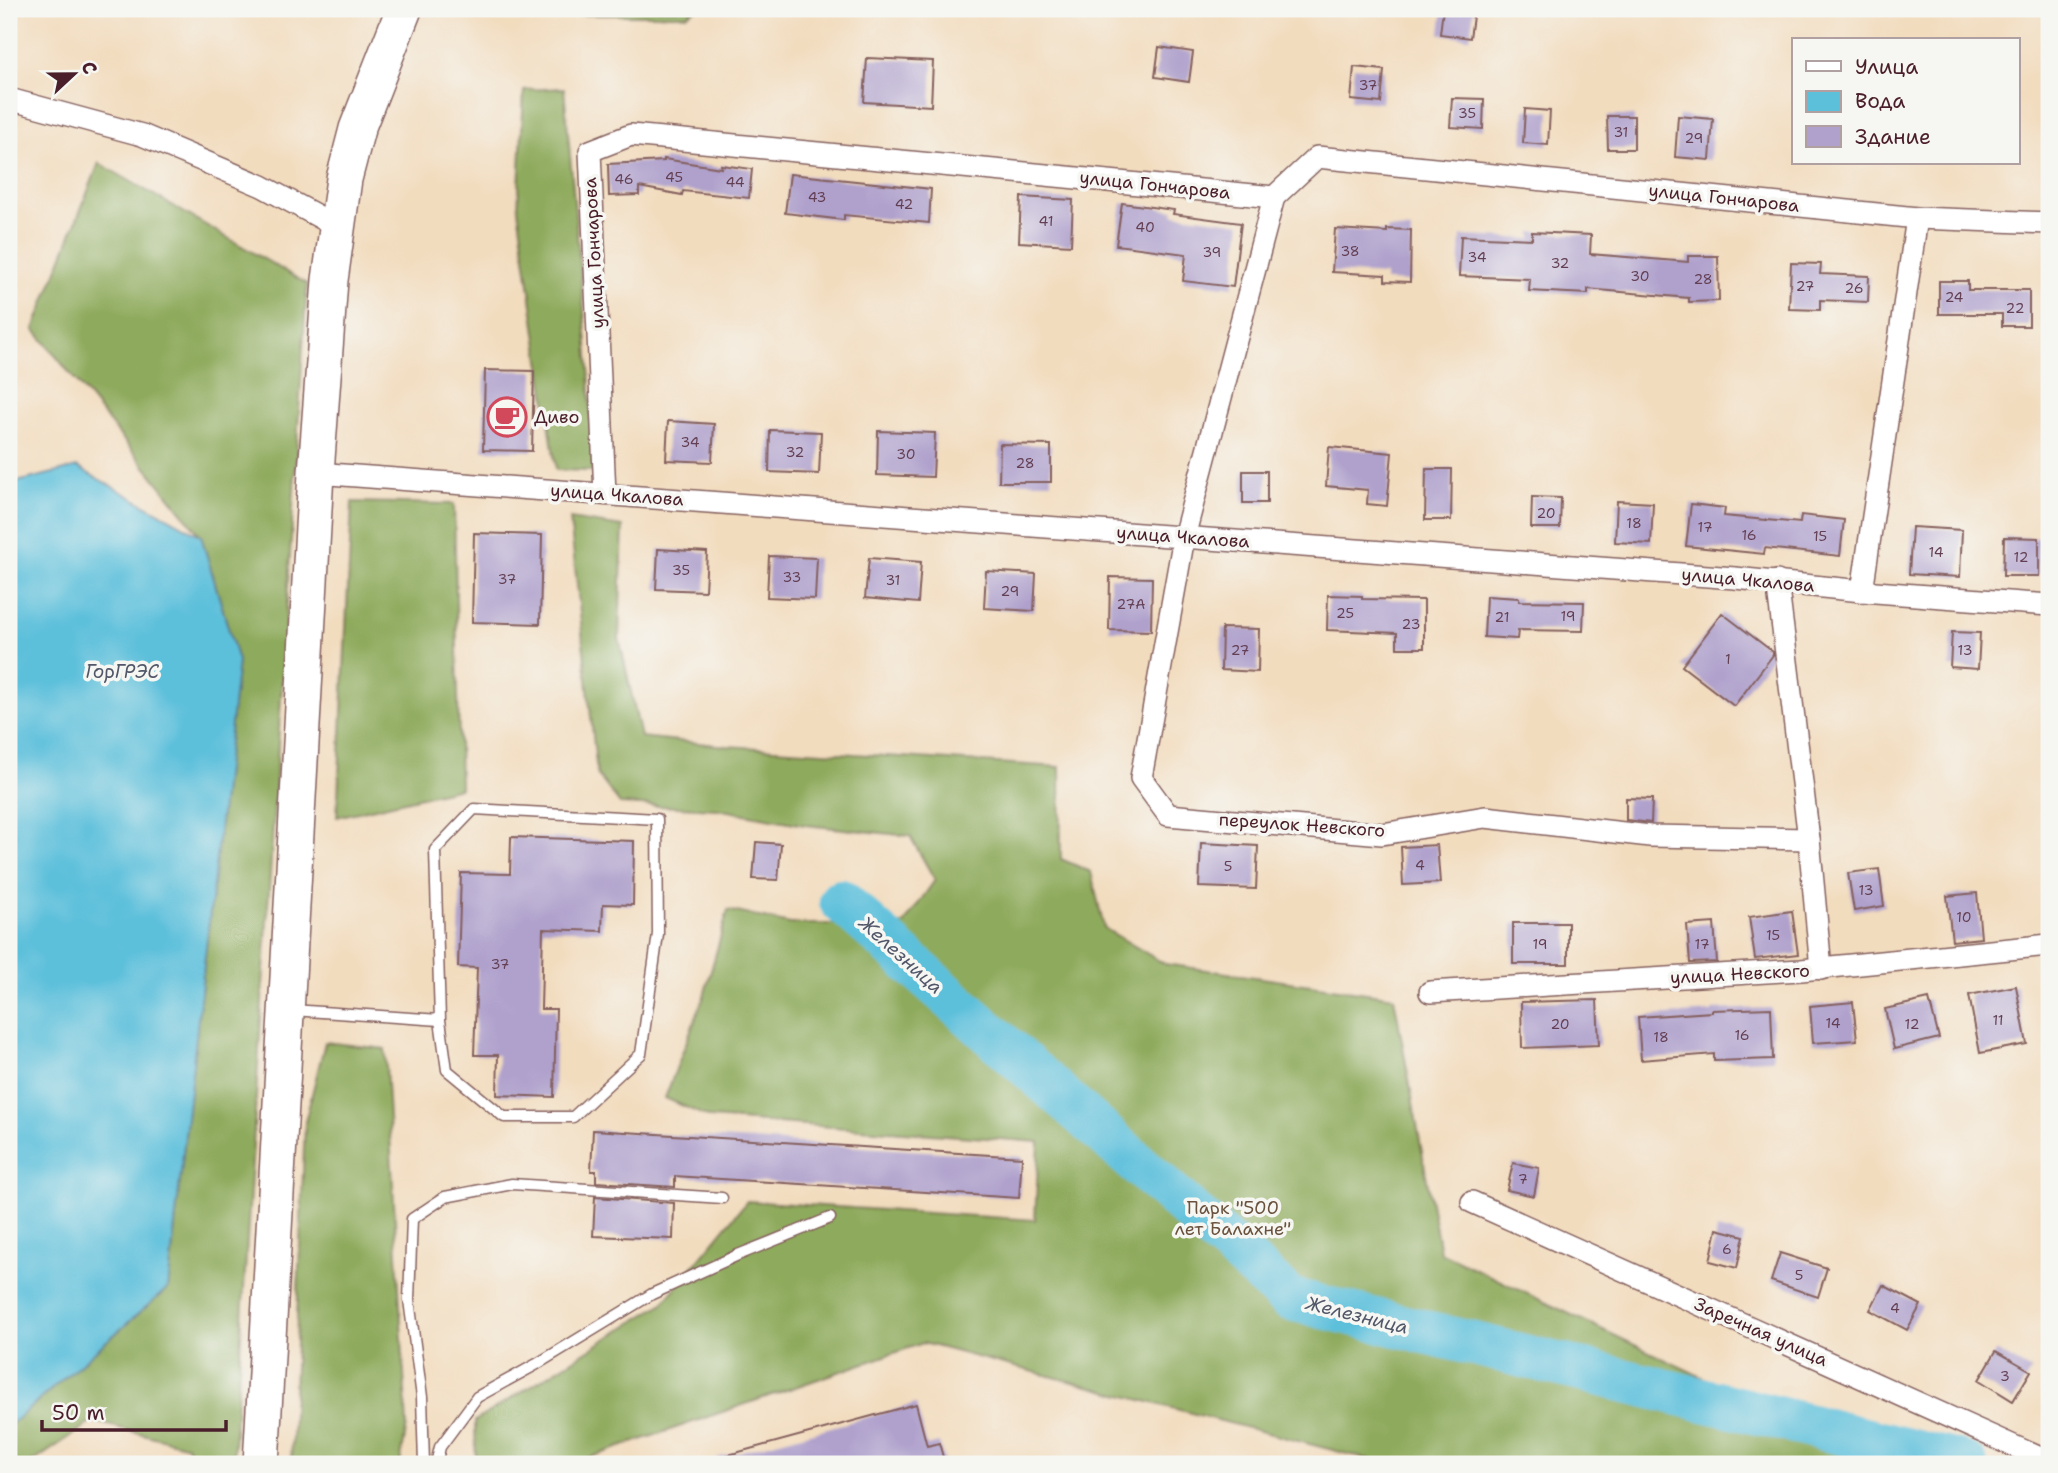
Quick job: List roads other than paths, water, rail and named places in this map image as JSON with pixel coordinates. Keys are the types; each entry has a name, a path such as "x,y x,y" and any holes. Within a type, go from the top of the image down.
{"main road":[{"path":"261,1464 316,473 336,226 344,179 357,129 404,9"}],"street":[{"path":"9,99 142,135 262,186 336,226"},
{"name":"улица Гончарова","path":"605,494 590,151 631,135 1274,197 1317,157 1917,218 2049,223"},
{"name":"переулок Невского","path":"1274,197 1184,537 1141,778 1168,815 1382,834 1485,817 1650,836 1809,839"},
{"path":"1862,591 1917,218"},
{"name":"улица Чкалова","path":"316,473 1776,581 1862,591 2049,606"},
{"path":"1776,581 1809,839 1821,969"},
{"name":"улица Невского","path":"1430,992 1821,969 2049,945"},
{"name":"Заречная улица","path":"1472,1202 2049,1462"}],"lane":[{"path":"474,809 657,819 658,934 641,1054 573,1116 504,1116 447,1070 440,1020 436,850 474,809"},
{"path":"286,1010 440,1020"},
{"path":"424,1464 422,1397 409,1300 412,1219 444,1197 512,1184 722,1198"},
{"path":"436,1464 440,1447 477,1397 652,1294 737,1255 830,1219"}],"water":[{"name":"ГорГРЭС","path":"77,467 201,536 238,661 168,1288 9,1426 9,484"}],"waterway":[{"name":"Железница","path":"841,901 1290,1299 1966,1464"}],"place":[{"name":"Диво","path":"507,417"}],"park label":[{"name":"Парк \"500 лет Балахне\"","path":"1233,1218"}]}
